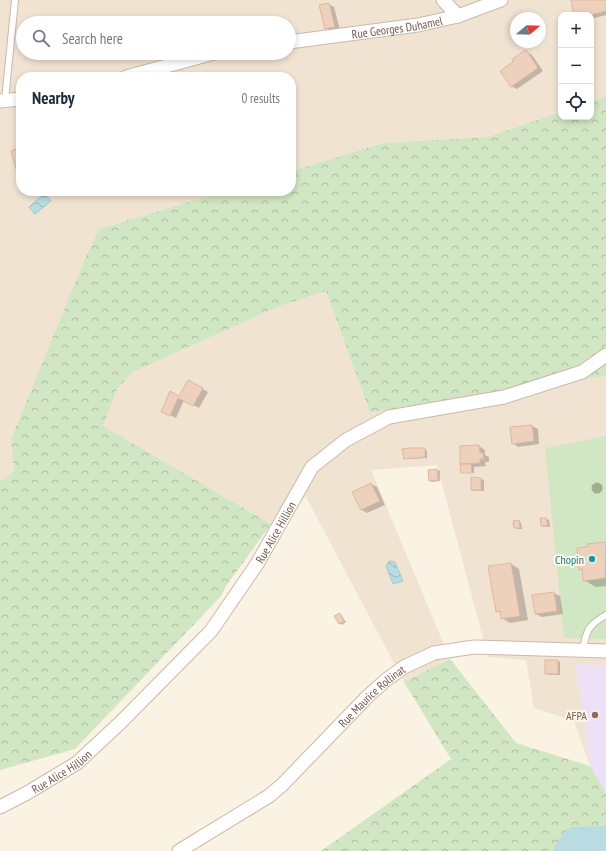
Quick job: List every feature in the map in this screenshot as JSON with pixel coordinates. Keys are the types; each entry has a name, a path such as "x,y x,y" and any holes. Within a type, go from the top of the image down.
{"street":[{"path":"443,0 458,16"},
{"name":"Rue Georges Duhamel","path":"296,41 418,25 458,16 476,4 501,0"},
{"path":"144,72 188,60"},
{"path":"2,101 16,99"},
{"name":"Rue Alice Hillion","path":"0,807 27,793 77,763 120,723 211,630 257,564 312,467 346,440 389,417 504,397 582,372 606,356"},
{"name":"Rue Maurice Rollinat","path":"179,851 269,796 282,785 368,696 404,667 434,653 474,647 606,651"}],"lane":[{"path":"2,101 15,0"},
{"path":"583,650 586,634 591,625 606,615"}],"shaded area":[{"path":"0,0 606,0 606,96 594,100 594,12 558,12 558,113 487,137 383,143 296,169 296,72 16,72 16,196 208,196 99,229 86,256 11,439 14,471 0,482"},
{"path":"326,291 370,413 606,376 606,665 576,664 590,766 574,721 534,708 526,660 488,657 437,465 371,470 450,659 404,682 306,497 271,524 103,426 117,389 133,372 277,307"},
{"name":"AFPA","path":"576,664 606,665 606,793 590,766"}],"green space":[{"path":"606,96 606,376 370,413 326,291 277,307 133,372 117,389 103,426 271,524 226,586 222,595 75,749 0,770 0,482 14,471 11,439 86,256 99,229 208,196 296,196 296,169 383,143 487,137 558,113 558,120 594,120 594,100"},
{"path":"606,436 606,639 564,638 545,448"},
{"path":"450,659 516,743 590,766 606,793 606,851 321,851 451,759 404,682"}],"water":[{"path":"42,196 47,196 51,201 35,214 29,207"},
{"path":"389,561 395,562 403,581 393,584 386,566"}],"building":[{"path":"571,0 606,0 606,11 594,14 594,12 573,12"},
{"path":"329,3 335,27 325,29 319,5"},
{"path":"526,50 538,68 511,87 500,71 513,62 512,59"},
{"path":"16,149 16,168 11,151"},
{"path":"188,380 203,388 193,406 178,398 170,416 161,412 170,391 179,396"},
{"path":"532,425 534,441 512,444 510,427"},
{"path":"479,445 480,453 483,453 484,459 480,459 480,463 460,464 460,446"},
{"path":"425,448 425,457 404,459 402,449"},
{"path":"460,464 471,464 472,473 461,473"},
{"path":"437,469 438,480 429,481 428,470"},
{"path":"471,477 481,478 481,490 471,490"},
{"path":"371,483 380,501 361,510 352,492"},
{"path":"540,518 546,518 548,526 541,526"},
{"path":"519,520 520,528 514,528 513,521"},
{"name":"Chopin","path":"606,542 605,578 583,581 582,569 579,570 577,548 588,547 587,544"},
{"path":"511,563 520,616 501,619 500,611 496,612 488,566"},
{"path":"554,592 557,611 535,614 532,595"},
{"path":"340,613 344,621 339,624 334,616"},
{"path":"545,660 558,660 558,674 545,674"}],"waterway":[{"path":"567,851 575,840 606,839"}],"place":[{"name":"Chopin","path":"592,559"},
{"name":"AFPA","path":"595,715"}]}
